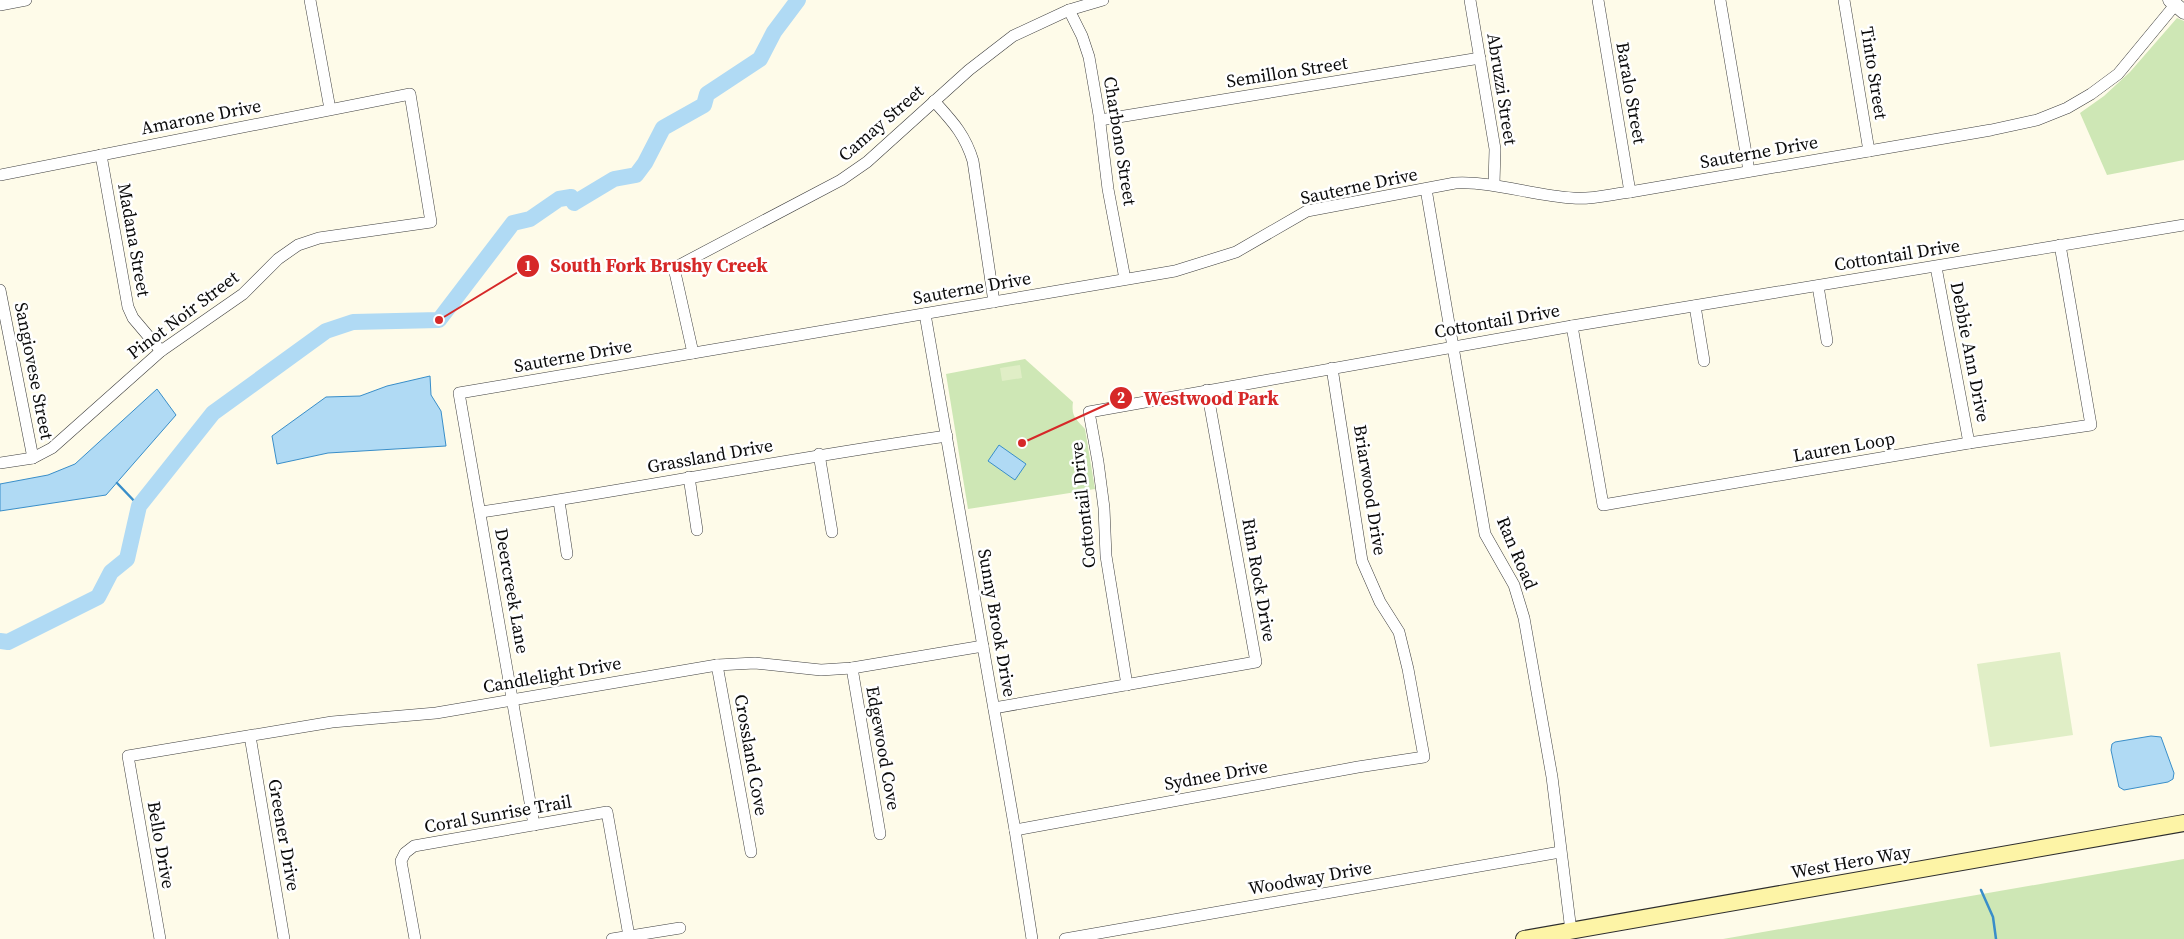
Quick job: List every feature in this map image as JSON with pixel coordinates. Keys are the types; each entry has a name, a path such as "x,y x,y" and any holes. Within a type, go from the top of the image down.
{"main road":[{"name":"West Hero Way","path":"1524,939 2184,822"}],"street":[{"path":"0,5 26,0"},
{"path":"310,0 330,109"},
{"name":"Camay Street","path":"694,354 674,268 842,180 867,162 969,70 1014,36 1069,10 1104,0"},
{"name":"Abruzzi Street","path":"1470,0 1495,148 1494,184"},
{"name":"Baralo Street","path":"1598,0 1630,192"},
{"path":"1720,0 1749,171"},
{"name":"Tinto Street","path":"1844,0 1869,151"},
{"name":"Sauterne Drive","path":"459,393 1175,271 1236,252 1307,211 1455,183 1475,182 1494,184 1574,199 1630,192 2036,120 2067,108 2091,94 2118,74 2176,5"},
{"name":"Charbono Street","path":"1069,10 1082,36 1089,57 1100,120 1108,189 1125,279"},
{"name":"Semillon Street","path":"1100,120 1480,58"},
{"name":"Amarone Drive","path":"0,175 410,94 431,222"},
{"path":"934,101 959,128 969,147 973,161 994,302"},
{"name":"Madana Street","path":"101,155 128,308 133,318 160,351"},
{"name":"Ran Road","path":"1426,189 1485,534 1514,585 1524,618 1552,778 1570,931"},
{"name":"Pinot Noir Street","path":"0,463 33,458 52,448 160,351 243,294 278,259 298,245 319,238 431,222"},
{"name":"Cottontail Drive","path":"1126,685 1106,556 1104,508 1089,412 1572,326 2184,225"},
{"name":"Lauren Loop","path":"1572,326 1603,505 1969,443 2091,425 2060,245"},
{"name":"Debbie Ann Drive","path":"1936,267 1969,443"},
{"path":"1818,286 1827,341"},
{"name":"Sangiovese Street","path":"0,290 33,458"},
{"path":"1695,306 1704,361"},
{"name":"Sunny Brook Drive","path":"925,314 1015,830 1032,939"},
{"name":"Briarwood Drive","path":"1332,368 1362,561 1380,602 1398,632 1408,669 1424,757"},
{"name":"Rim Rock Drive","path":"994,708 1256,662 1207,390"},
{"name":"Deercreek Lane","path":"459,393 534,825"},
{"name":"Grassland Drive","path":"481,512 819,454 946,436"},
{"path":"819,454 832,532"},
{"path":"688,477 698,530"},
{"path":"558,500 567,554"},
{"name":"Candlelight Drive","path":"128,756 332,722 436,713 717,665 755,663 821,670 852,668 983,646"},
{"name":"Crossland Cove","path":"717,665 751,852"},
{"name":"Edgewood Cove","path":"852,668 880,834"},
{"name":"Greener Drive","path":"250,736 284,939"},
{"name":"Bello Drive","path":"128,756 160,939"},
{"name":"Sydnee Drive","path":"1015,830 1358,767 1424,757"},
{"name":"Coral Sunrise Trail","path":"415,939 401,860 405,852 414,846 608,812 629,936"},
{"name":"Woodway Drive","path":"1065,939 1560,852"},
{"path":"612,939 680,928"}],"green space":[{"path":"2177,18 2184,21 2184,160 2107,175 2080,113 2104,96 2130,72"},
{"path":"1025,359 1073,402 1074,414 1085,429 1095,489 968,509 946,374"},
{"path":"1020,365 1022,378 1002,381 1000,368"},
{"path":"2060,652 2073,735 1990,747 1977,664"},
{"path":"2184,859 2184,939 1723,939"}],"water":[{"path":"430,376 431,395 441,411 446,446 328,453 277,464 272,436 326,397 360,396 387,386"},
{"path":"157,389 176,415 106,495 0,511 0,484 48,475 75,464"},
{"path":"999,445 1026,464 1015,480 988,461"},
{"path":"2151,736 2161,737 2174,773 2173,779 2168,782 2124,790 2119,787 2111,750 2112,744"}],"waterway":[{"path":"0,641 8,642 98,597 111,572 127,559 139,506 213,413 326,331 353,322 439,320 513,223 530,219 559,199 571,197 574,203 614,179 636,175 645,163 663,128 704,105 707,94 760,59 774,32 798,0"},
{"path":"117,483 139,506"},
{"path":"1981,890 1993,917 1996,939"}],"place":[{"name":"South Fork Brushy Creek","path":"439,320"},
{"name":"Westwood Park","path":"1022,443"}]}
